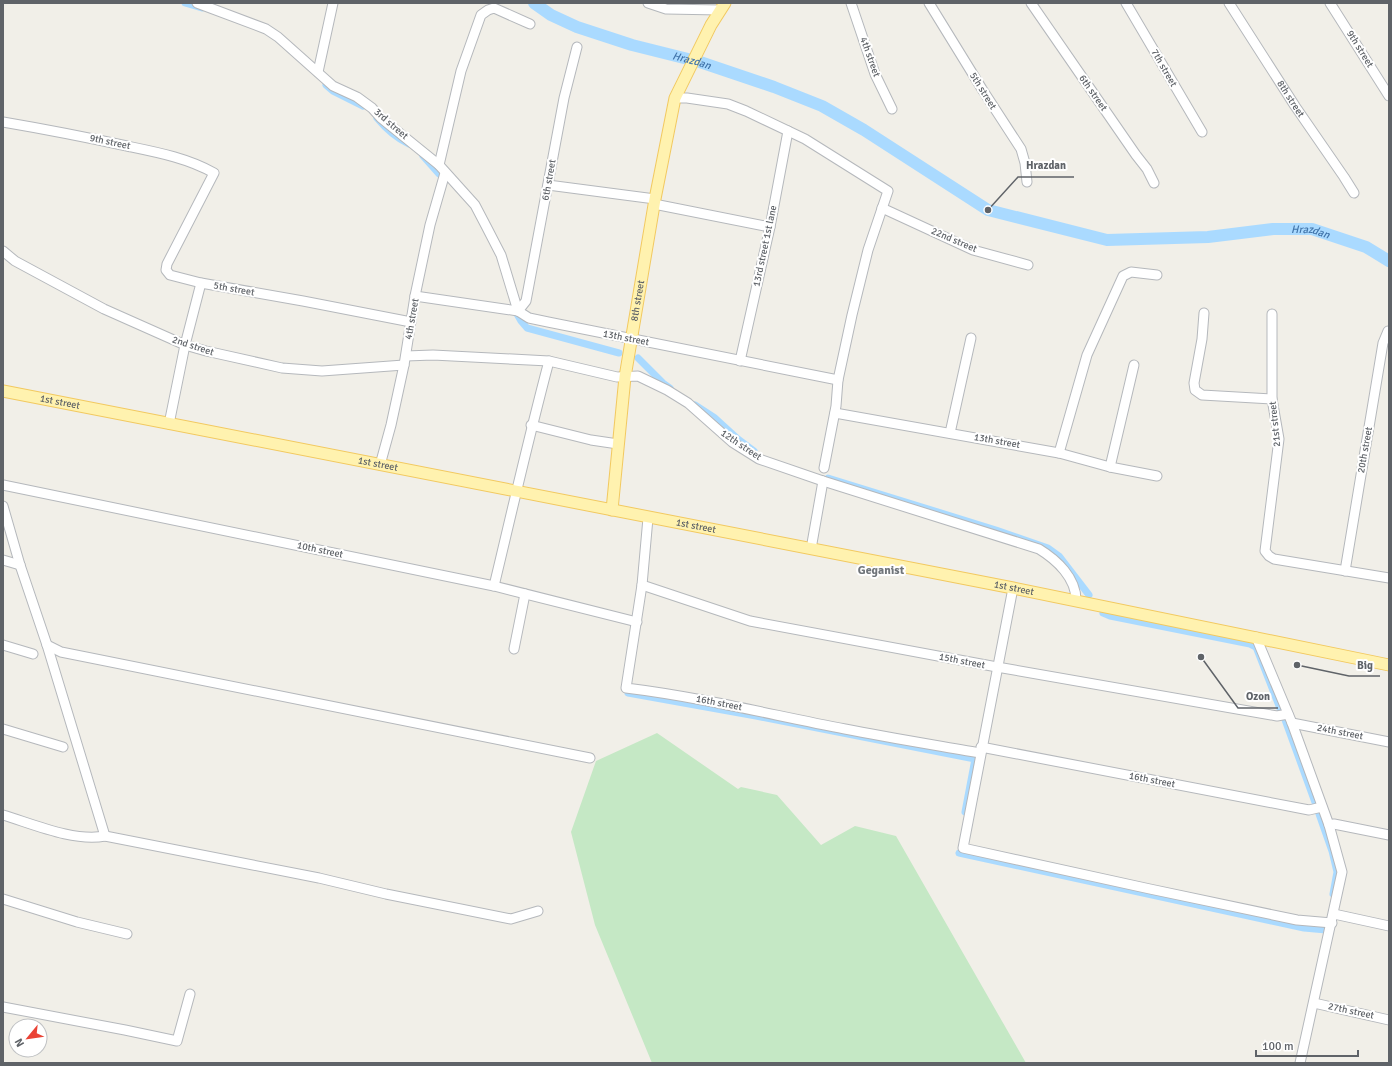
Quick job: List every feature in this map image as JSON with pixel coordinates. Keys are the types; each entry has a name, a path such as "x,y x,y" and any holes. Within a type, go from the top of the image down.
{"main road":[{"name":"8th street","path":"612,510 625,377 655,202 676,96 711,25 723,6"},
{"name":"1st street","path":"3,391 648,518 736,533 1076,600 1389,665"}],"street":[{"name":"3rd street","path":"197,3 266,29 278,37 333,86 357,97 372,108 381,118 439,165 475,205 501,255 518,311"},
{"path":"318,72 333,3"},
{"path":"648,3 666,9 723,6"},
{"name":"4th street","path":"851,3 875,74 892,109"},
{"name":"5th street","path":"929,3 1021,149 1026,163 1027,182"},
{"name":"6th street","path":"1032,3 1136,156 1147,169 1154,184"},
{"name":"7th street","path":"1126,3 1202,132"},
{"name":"8th street","path":"1229,3 1295,106 1354,193"},
{"name":"9th street","path":"1330,3 1389,96"},
{"path":"439,165 461,70 481,15 494,8 530,24"},
{"name":"6th street","path":"518,311 526,301 564,98 577,48"},
{"path":"676,96 728,104 746,111 805,139 888,191 868,250 838,380 835,413 824,468"},
{"name":"9th street","path":"3,122 67,133 148,150 199,165 214,173"},
{"name":"13rd street 1st lane","path":"740,361 770,227 788,131"},
{"name":"5th street","path":"214,173 167,264 166,270 170,275 201,283 411,322"},
{"name":"4th street","path":"380,465 391,425 406,356 415,296 430,225 445,173"},
{"path":"548,185 655,202 770,227"},
{"name":"22nd street","path":"882,208 973,250 1028,265"},
{"name":"2nd street","path":"3,251 15,261 104,309 185,345 206,351 282,368 322,371 404,365"},
{"path":"1058,453 1087,355 1123,276 1131,272 1157,275"},
{"path":"170,424 185,345 201,283"},
{"name":"13th street","path":"415,296 518,311 529,318 838,380"},
{"path":"1204,313 1202,339 1194,383 1195,390 1202,395 1272,399"},
{"name":"21st street","path":"1272,314 1272,399 1279,439 1265,551 1274,559 1345,571"},
{"name":"20th street","path":"1345,571 1383,343 1388,331"},
{"path":"950,433 971,338"},
{"name":"12th street","path":"406,356 433,355 549,361 617,377 638,376 667,390 688,403 732,442 759,460 1039,549 1051,556 1063,568 1076,593 1076,600"},
{"path":"494,586 532,425 549,361"},
{"path":"1110,467 1134,365"},
{"name":"13th street","path":"835,413 1058,453 1110,467 1156,476"},
{"path":"532,425 591,440 618,444"},
{"path":"811,549 823,481"},
{"name":"10th street","path":"3,485 494,586 637,622"},
{"path":"3,506 105,836"},
{"name":"16th street","path":"648,518 642,585 626,688 659,692 720,703 844,729 981,750 1309,810 1322,807"},
{"path":"3,560 20,565"},
{"path":"1345,571 1389,578"},
{"name":"15th street","path":"642,585 750,621 997,667 1277,716 1288,714"},
{"path":"1013,588 963,848 1297,920 1333,918 1389,926"},
{"path":"514,649 524,594"},
{"path":"1256,637 1292,723 1329,825 1342,872 1300,1063"},
{"path":"3,645 33,654"},
{"path":"47,645 61,652 590,758"},
{"name":"24th street","path":"1292,723 1389,742"},
{"path":"3,729 63,747"},
{"path":"3,815 80,837 95,838 105,836 511,919 538,911"},
{"path":"1329,825 1334,824 1389,835"},
{"path":"3,898 77,922 127,934"},
{"path":"3,1007 125,1030 177,1042 190,994"},
{"name":"27th street","path":"1314,1003 1389,1020"}],"green space":[{"path":"657,733 738,789 741,787 777,795 821,845 855,826 896,836 1026,1063 652,1063 595,925 571,832 596,761"}],"waterway":[{"path":"185,3 202,8"},
{"name":"Hrazdan","path":"534,3 551,15 577,27 632,45 700,62 774,87 822,106 864,130 988,210 1107,240 1208,237 1273,229 1312,229 1366,247 1389,261"},
{"path":"326,85 333,91 363,106"},
{"path":"377,118 392,133 409,144"},
{"path":"423,156 439,174"},
{"path":"517,314 527,328 619,353"},
{"path":"638,358 670,388"},
{"path":"695,405 715,418 754,451"},
{"path":"828,478 996,530 1048,548 1059,556 1089,595"},
{"path":"1103,613 1110,616 1250,644 1256,647 1281,711"},
{"path":"628,693 756,716 975,759 965,812"},
{"path":"1284,717 1316,805"},
{"path":"1318,811 1332,851 1337,872 1333,894"},
{"path":"959,853 1304,928 1326,930"}],"place":[{"name":"Hrazdan","path":"988,210"},
{"name":"Ozon","path":"1201,657"},
{"name":"Big","path":"1297,665"}],"district":[{"name":"Geganist","path":"881,570"}]}
